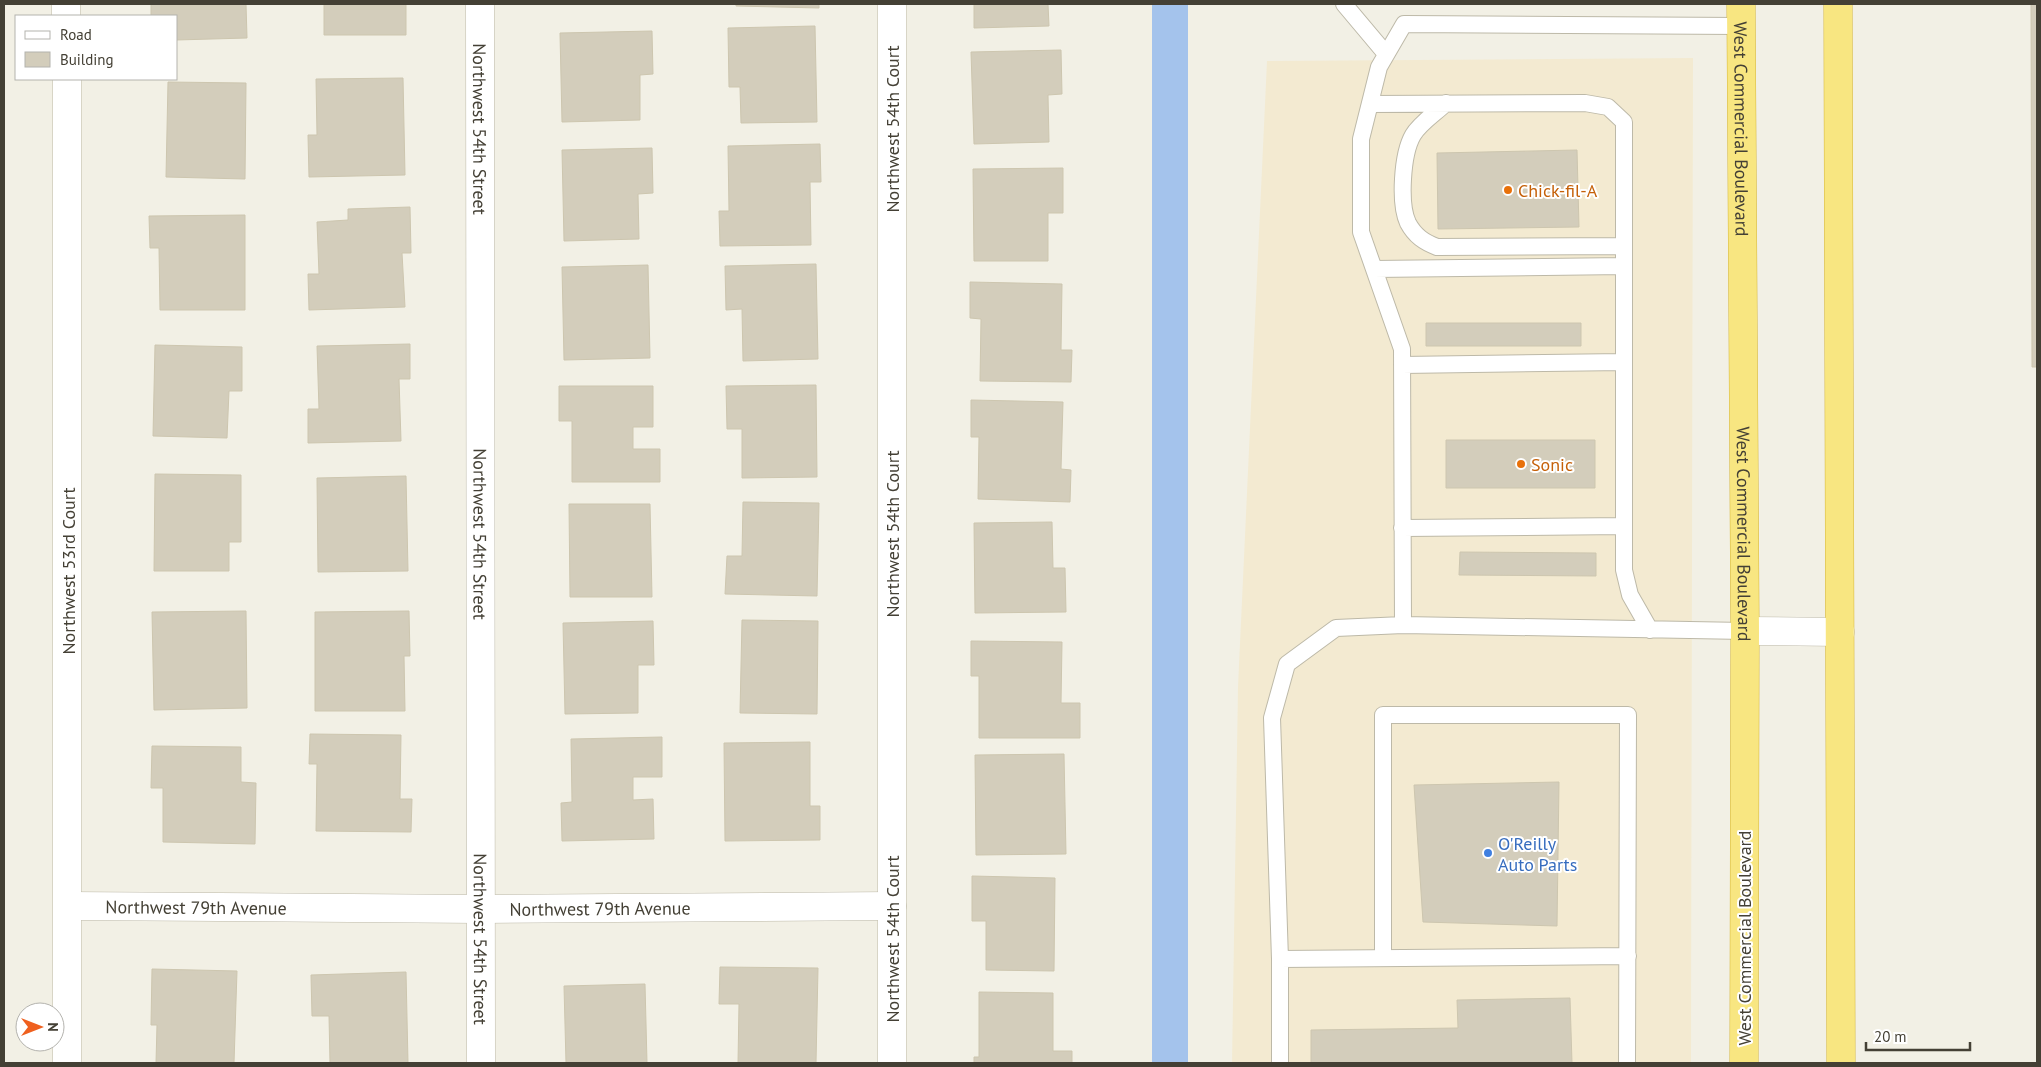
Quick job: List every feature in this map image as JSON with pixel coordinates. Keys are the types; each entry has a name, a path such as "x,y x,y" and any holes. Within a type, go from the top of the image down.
{"highway":[{"path":"1838,4 1841,1063"},
{"name":"West Commercial Boulevard","path":"1741,15 1744,1063"}],"street":[{"name":"Northwest 54th Street","path":"480,4 481,1063"},
{"name":"Northwest 54th Court","path":"892,4 892,1063"},
{"name":"Northwest 53rd Court","path":"66,80 67,1063"},
{"path":"1744,631 1840,632"},
{"name":"Northwest 79th Avenue","path":"68,906 480,909 892,906"}],"lane":[{"path":"1344,4 1386,54"},
{"path":"1403,625 1402,349 1360,232 1361,139 1379,67 1386,54 1404,24 1741,15"},
{"path":"1446,103 1414,134 1405,160 1404,202 1406,216 1408,222 1422,241 1437,247 1624,246"},
{"path":"1370,104 1585,103 1608,107 1624,122 1624,570 1630,595 1650,630"},
{"path":"1374,269 1624,266"},
{"path":"1402,365 1624,362"},
{"path":"1402,528 1624,526"},
{"path":"1280,1063 1280,959 1272,718 1287,664 1336,628 1403,625 1744,631"},
{"path":"1383,958 1383,715 1628,715 1627,1063"},
{"path":"1280,959 1628,956"}],"shaded area":[{"path":"1693,58 1691,1063 1232,1063 1238,687 1267,61"}],"building":[{"path":"151,4 246,4 247,38 178,40 178,15 151,15"},
{"path":"324,4 406,4 406,35 324,35"},
{"path":"736,4 819,4 819,8 736,6"},
{"path":"974,4 1048,4 1049,26 974,28"},
{"path":"2031,4 2037,4 2037,367 2032,367"},
{"path":"815,26 817,122 741,123 740,87 729,87 728,28"},
{"path":"652,31 653,74 640,75 640,120 562,122 560,33"},
{"path":"1061,50 1062,94 1048,95 1049,142 974,144 971,52"},
{"path":"403,78 405,175 309,177 308,135 317,135 316,79"},
{"path":"168,82 246,83 245,179 166,177"},
{"path":"820,144 821,182 810,182 811,245 720,246 719,211 729,211 728,146"},
{"path":"652,148 653,193 638,194 639,239 564,241 562,150"},
{"name":"Chick-fil-A","path":"1577,150 1579,227 1438,229 1437,153"},
{"path":"1063,168 1063,213 1048,213 1048,261 974,261 973,169"},
{"path":"410,207 411,253 402,253 405,307 309,310 308,274 319,274 317,222 348,220 348,209"},
{"path":"245,215 245,310 160,310 159,248 150,248 149,216"},
{"path":"816,264 818,359 743,361 742,309 726,310 725,266"},
{"path":"648,265 650,358 564,360 562,267"},
{"path":"970,282 1062,284 1061,350 1072,350 1071,382 980,381 981,319 970,318"},
{"path":"1426,323 1581,323 1581,346 1426,346"},
{"path":"410,344 410,379 399,379 401,441 308,443 308,409 319,409 317,346"},
{"path":"155,345 242,347 242,391 229,391 227,438 153,436"},
{"path":"816,385 817,477 742,478 742,429 727,429 726,386"},
{"path":"559,386 653,386 653,427 633,427 633,449 660,449 660,482 572,482 572,421 559,421"},
{"path":"971,400 1063,402 1061,469 1071,470 1070,502 978,499 979,437 971,437"},
{"name":"Sonic","path":"1446,440 1595,440 1595,488 1446,488"},
{"path":"155,474 241,475 241,542 229,542 229,571 154,571"},
{"path":"406,476 408,571 318,572 317,478"},
{"path":"743,502 819,503 817,596 725,594 727,556 742,556"},
{"path":"569,504 650,504 652,597 570,597"},
{"path":"1052,522 1053,568 1065,568 1066,612 975,613 974,523"},
{"path":"1460,552 1596,553 1596,576 1459,575"},
{"path":"246,611 247,708 154,710 152,612"},
{"path":"409,611 410,656 404,656 405,711 315,711 315,612"},
{"path":"742,620 818,621 817,714 740,713"},
{"path":"653,621 654,665 638,665 638,713 565,714 563,623"},
{"path":"971,641 1062,642 1061,703 1080,703 1080,738 979,738 979,676 971,676"},
{"path":"310,734 401,735 400,799 412,799 411,832 316,831 317,764 309,764"},
{"path":"662,737 662,777 633,777 633,800 653,799 654,839 562,841 561,803 572,802 571,739"},
{"path":"810,742 810,806 820,806 820,840 725,841 724,743"},
{"path":"152,746 241,747 241,782 256,783 255,844 163,842 163,788 151,788"},
{"path":"1064,754 1066,854 976,855 975,755"},
{"name":"O'Reilly Auto Parts","path":"1559,782 1557,926 1423,922 1414,785"},
{"path":"972,876 1055,878 1054,971 986,970 986,921 972,921"},
{"path":"720,967 818,968 816,1063 738,1063 739,1004 719,1004"},
{"path":"152,969 237,971 234,1063 156,1063 157,1025 151,1025"},
{"path":"406,972 408,1063 330,1063 329,1016 312,1016 311,975"},
{"path":"645,984 647,1063 566,1063 564,986"},
{"path":"979,992 1053,993 1053,1051 1072,1051 1072,1063 974,1063 974,1057 979,1057"},
{"path":"1570,998 1572,1063 1311,1063 1311,1030 1458,1028 1457,1000"}],"waterway":[{"path":"1170,4 1170,1063"}],"place":[{"name":"Chick-fil-A","path":"1508,190"},
{"name":"Sonic","path":"1521,464"},
{"name":"O'Reilly Auto Parts","path":"1488,853"}]}
